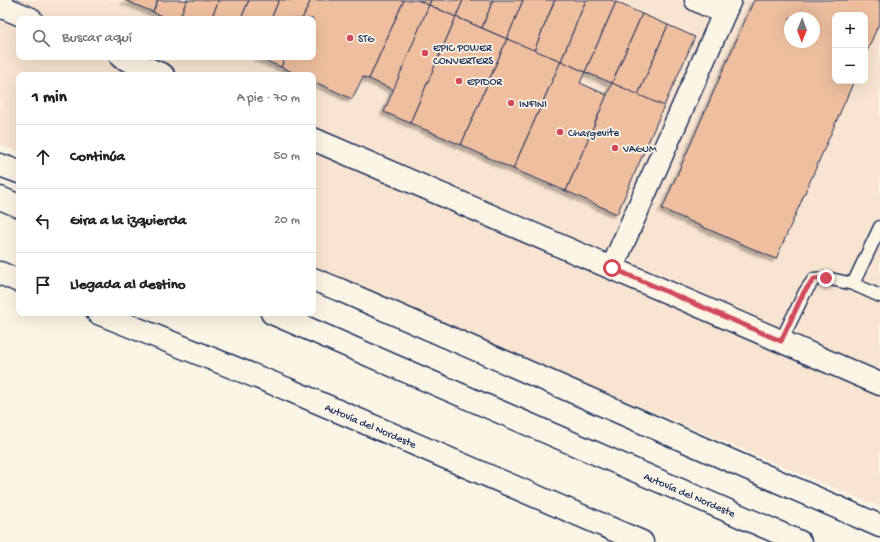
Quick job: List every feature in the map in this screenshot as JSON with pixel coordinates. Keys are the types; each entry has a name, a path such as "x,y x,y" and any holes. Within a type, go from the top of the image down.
{"main road":[{"path":"612,268 727,6 696,0"},
{"path":"0,6 24,16"},
{"path":"128,60 156,72"},
{"path":"316,140 880,384"},
{"path":"0,165 16,171"},
{"path":"0,198 16,205"},
{"path":"0,274 16,280"},
{"path":"316,280 880,526"},
{"name":"Autovía del Nordeste","path":"105,316 287,389 642,542"},
{"name":"Autovía del Nordeste","path":"279,316 800,542"}],"lane":[{"path":"853,284 880,227"},
{"path":"781,341 804,292 814,279 826,278 853,284 880,296"}],"shaded area":[{"path":"0,0 880,0 880,507 316,271 316,72 16,72 16,151 0,145"}],"building":[{"path":"124,0 158,0 153,12"},
{"path":"158,0 187,0 180,16 162,16 153,12"},
{"path":"187,0 219,0 212,16 180,16"},
{"path":"219,0 249,0 242,16 212,16"},
{"path":"249,0 279,0 272,16 242,16"},
{"path":"279,0 311,0 303,16 272,16"},
{"name":"STG","path":"311,0 404,0 369,79 363,77 352,99 316,82 316,72 292,72 281,67 284,60 316,60 316,16 303,16"},
{"path":"404,0 418,0 429,5 394,90 369,79"},
{"path":"418,0 431,0 429,5"},
{"path":"431,0 463,0 456,17 429,5"},
{"path":"463,0 493,0 482,28 456,17"},
{"path":"493,0 523,0 507,39 482,28"},
{"path":"523,0 555,0 534,51 507,39"},
{"path":"555,0 586,0 561,61 534,51"},
{"path":"586,0 611,0 616,2 585,72 561,61"},
{"path":"754,0 880,0 880,21 868,49 868,12 832,12 832,84 853,84 776,259 662,209"},
{"path":"616,2 642,14 612,83 585,72"},
{"name":"EPIC POWER CONVERTERS","path":"429,5 456,17 410,123 384,112"},
{"path":"642,14 668,25 638,95 612,83"},
{"name":"EPIDOR","path":"456,17 507,39 461,145 410,123"},
{"path":"668,25 695,37 664,106 638,95"},
{"name":"INFINI","path":"507,39 561,61 513,169 461,145"},
{"path":"264,60 284,60 281,67"},
{"name":"Chargevite","path":"561,61 585,72 580,83 607,95 566,191 513,169"},
{"name":"VAGUM","path":"612,83 664,106 617,214 566,191"}],"place":[{"name":"STG","path":"350,38"},
{"name":"EPIC POWER CONVERTERS","path":"425,53"},
{"name":"EPIDOR","path":"459,81"},
{"name":"INFINI","path":"511,103"},
{"name":"Chargevite","path":"560,132"},
{"name":"VAGUM","path":"615,148"}],"route":[{"path":"612,268 781,341 804,292 814,279 826,278"}]}
